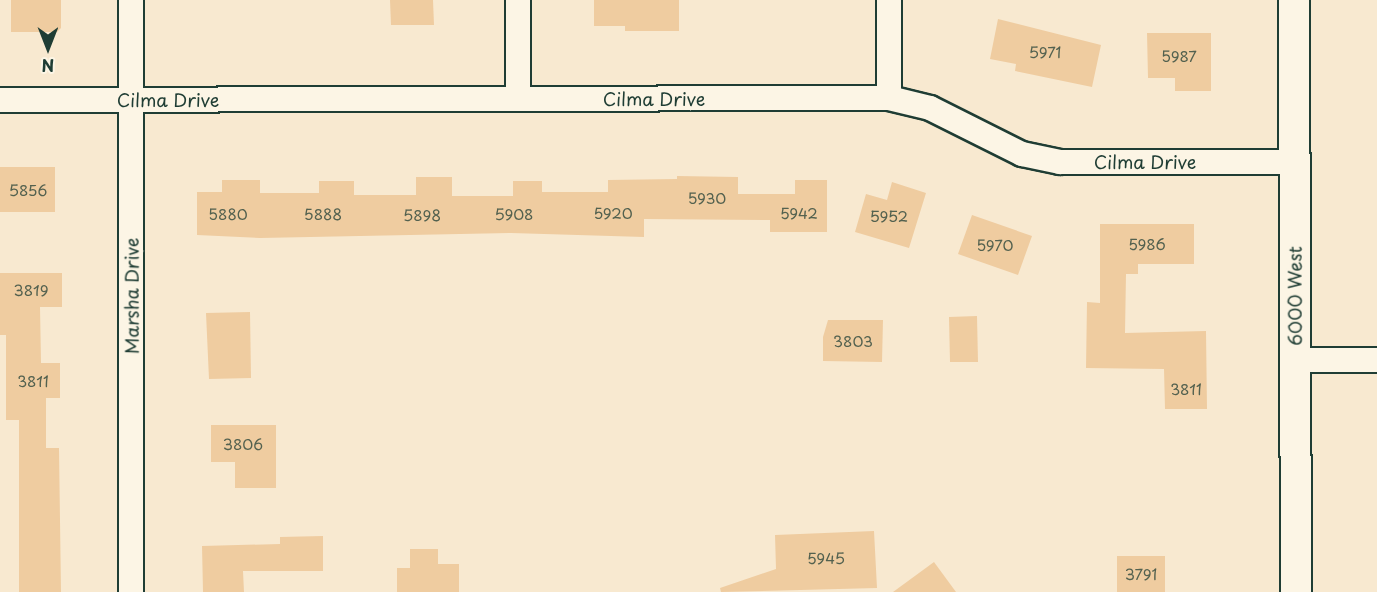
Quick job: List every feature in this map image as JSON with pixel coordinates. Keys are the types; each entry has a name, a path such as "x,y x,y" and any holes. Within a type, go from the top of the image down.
{"street":[{"name":"Marsha Drive","path":"131,0 133,100 131,592"},
{"path":"518,0 518,99"},
{"path":"889,0 889,98"},
{"name":"6000 West","path":"1294,0 1296,592"},
{"name":"Cilma Drive","path":"0,100 889,98 930,108 1022,153 1060,162 1295,162"},
{"path":"1295,360 1377,360"}],"building":[{"path":"11,0 61,0 61,28 57,32 11,32"},
{"path":"390,0 433,0 434,25 391,25"},
{"path":"594,0 679,0 679,31 625,31 625,26 594,26"},
{"path":"998,19 1101,45 1092,87 1015,71 1016,64 990,59"},
{"path":"1147,33 1211,33 1211,91 1175,91 1175,78 1148,78"},
{"path":"0,167 55,167 55,212 0,212"},
{"path":"677,176 738,177 738,194 795,194 795,180 827,180 827,232 770,232 770,220 644,219 644,237 511,233 260,238 197,235 197,192 222,192 222,180 260,180 260,193 319,193 319,181 354,181 354,195 416,195 416,177 452,177 452,196 513,196 513,181 542,181 542,192 608,192 608,180 677,179"},
{"path":"892,182 926,193 909,248 855,232 866,194 887,200"},
{"path":"972,215 1032,236 1018,275 958,254"},
{"path":"1100,224 1194,224 1194,264 1138,264 1138,274 1126,274 1125,333 1206,331 1207,409 1165,409 1164,369 1086,368 1087,302 1100,303"},
{"path":"0,273 62,273 62,307 40,307 41,363 60,363 60,398 46,398 46,448 59,448 61,592 19,592 19,420 6,420 6,335 0,335"},
{"path":"250,312 251,378 209,379 206,313"},
{"path":"977,316 978,362 950,362 949,317"},
{"path":"828,320 883,320 882,362 823,361 823,337"},
{"path":"211,425 276,425 276,488 235,488 235,462 211,462"},
{"path":"874,531 877,588 721,592 720,588 776,569 775,535"},
{"path":"323,536 323,571 243,571 244,592 203,592 202,546 280,544 280,537"},
{"path":"410,549 438,549 438,564 459,564 459,592 397,592 397,568 410,568"},
{"path":"1117,556 1165,556 1165,592 1117,592"},
{"path":"934,562 956,592 893,592"}]}
